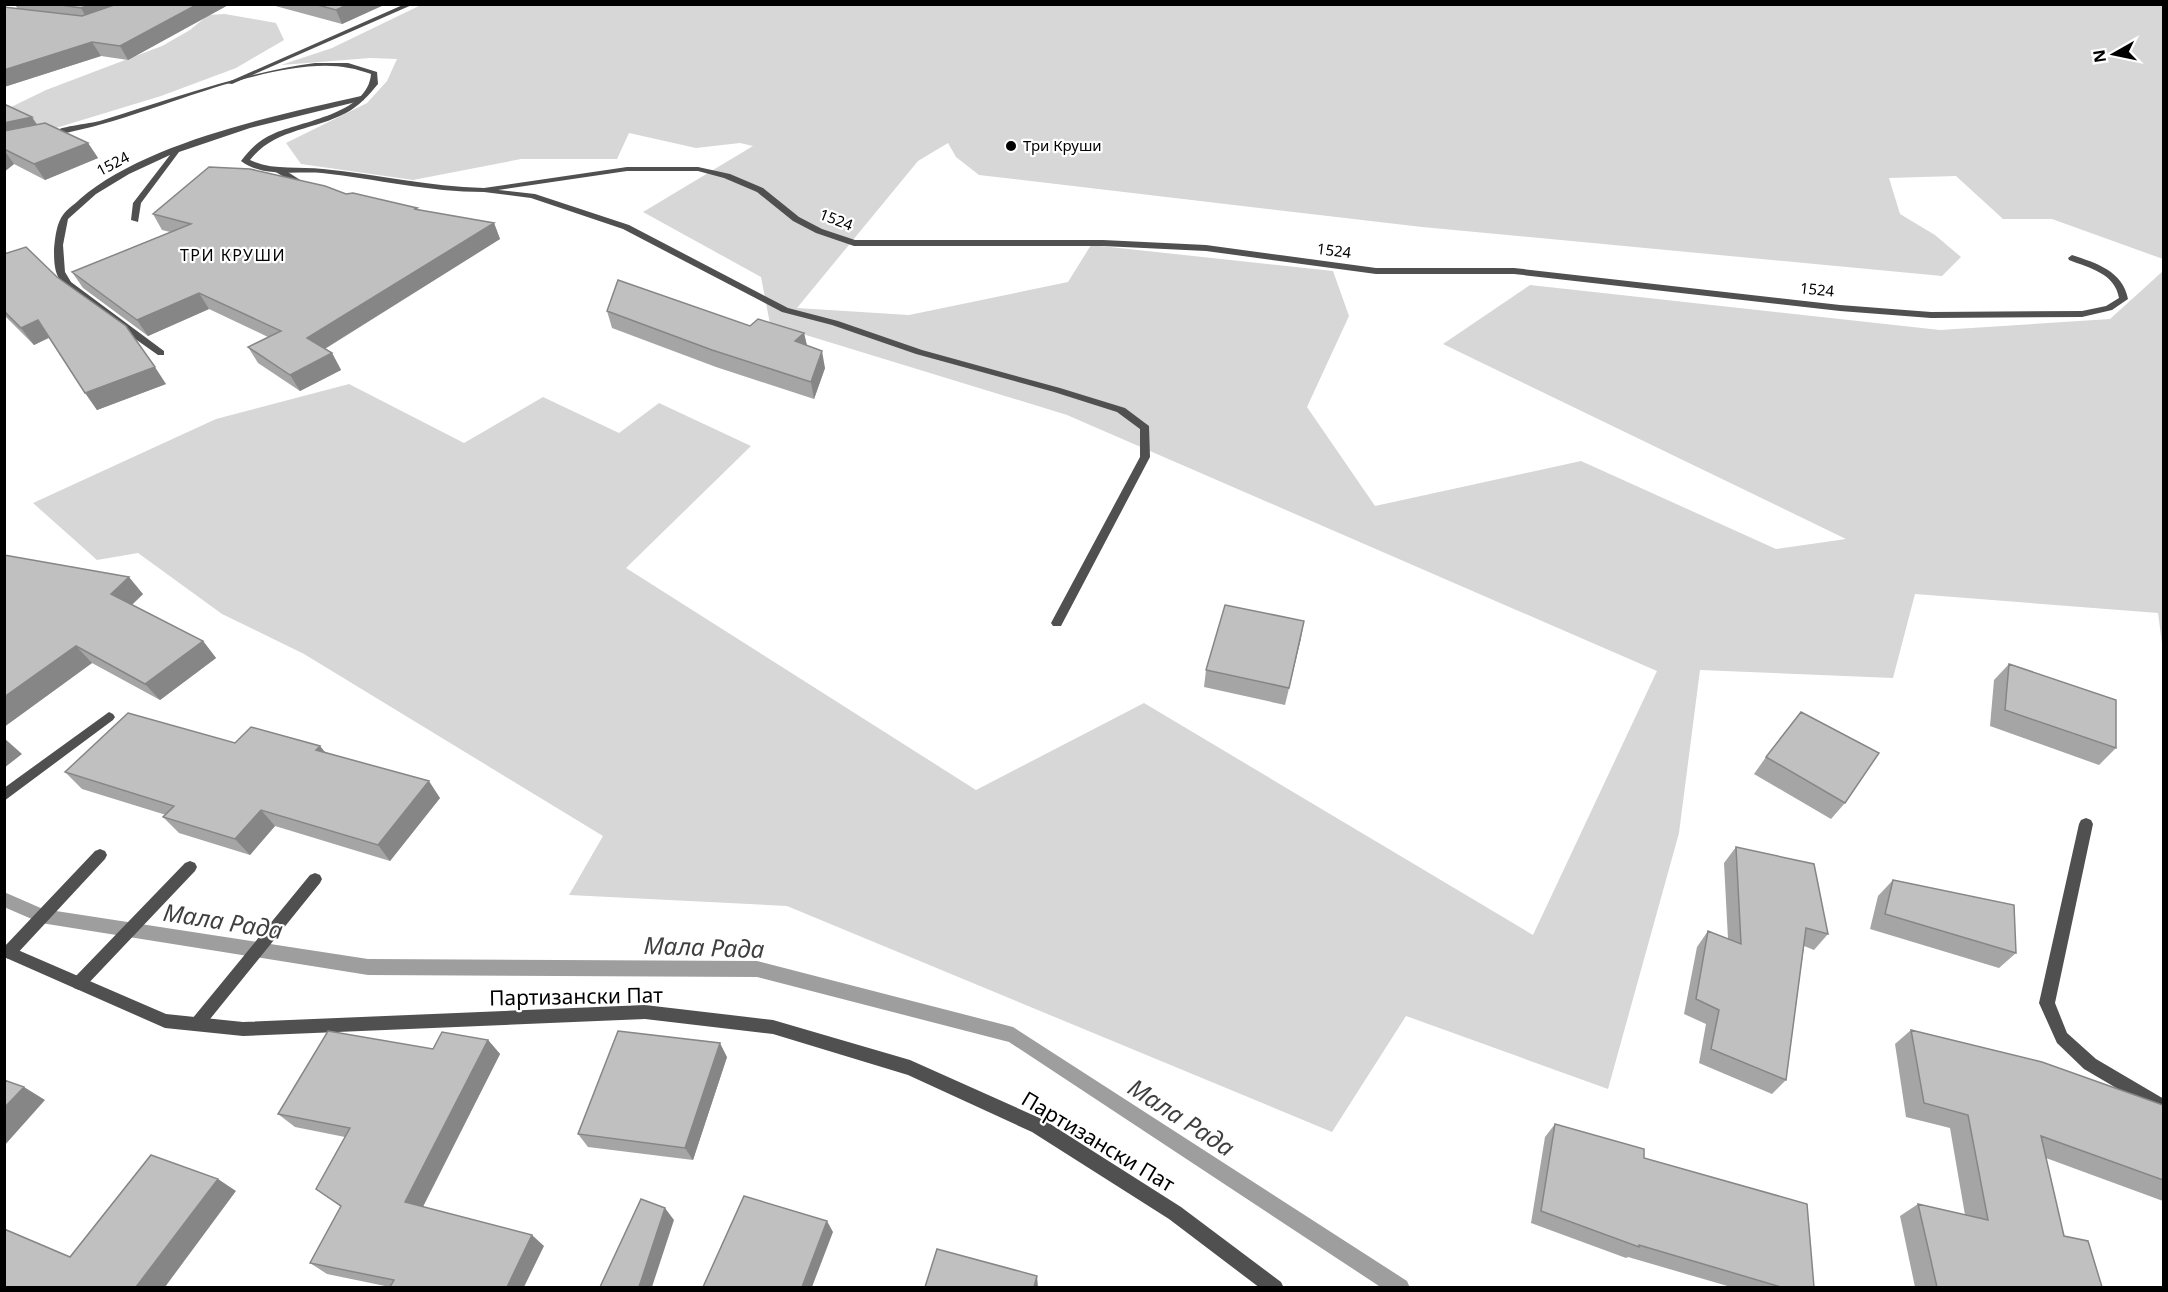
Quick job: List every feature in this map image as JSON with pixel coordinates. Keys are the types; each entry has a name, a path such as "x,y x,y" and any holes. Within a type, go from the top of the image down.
{"street":[{"path":"230,83 411,4"},
{"name":"1524","path":"45,135 102,123 230,83 280,70 318,64 363,68 375,74 374,84 344,112 290,130 260,145 250,152 245,161 258,169 322,171 426,188 484,190 532,196 626,226 785,310 835,322 919,352 1121,410 1145,428 1145,457 1057,622"},
{"name":"1524","path":"161,353 63,280 57,254 66,215 102,186 179,150 296,113 361,98"},
{"path":"135,220 137,203 179,150"},
{"name":"1524","path":"484,190 627,170 698,169 727,176 760,190 796,219 819,231 854,243 1103,243 1206,248 1376,271 1514,271 1840,308 1931,315 2082,314 2109,308 2124,299 2124,288 2116,277 2072,258"},
{"path":"277,170 294,181 314,189"},
{"path":"4,796 109,717"},
{"path":"2086,824 2047,1003 2062,1038 2090,1064 2163,1108"},
{"path":"7,951 100,855"},
{"path":"79,983 190,867"},
{"path":"197,1024 315,879"},
{"name":"Партизански Пат","path":"7,951 165,1021 243,1029 645,1012 773,1027 910,1068 1038,1126 1175,1213 1275,1287"}],"shaded area":[{"path":"423,4 2163,5 2163,259 2052,219 2003,219 1956,176 1889,178 1900,214 1935,235 1961,257 1942,276 1422,227 979,175 956,157 948,143 918,161 797,308 909,315 1068,282 1091,245 1333,271 1349,316 1307,407 1375,506 1581,461 1776,549 1846,539 1443,344 1530,285 1940,330 2110,319 2163,271 2163,651 2158,613 1915,594 1893,678 1700,670 1679,833 1608,1089 1406,1016 1332,1132 787,906 569,895 603,836 304,654 222,614 138,553 97,560 33,503 216,419 349,384 464,443 543,397 619,433 659,403 751,446 626,568 976,790 1144,703 1533,935 1657,671 1067,415 770,324 761,277 643,212 753,146 740,143 696,148 629,133 617,159 521,159 413,180 301,164 286,143 367,103 387,81 397,59 370,58 281,65 332,48"},
{"path":"225,14 276,23 284,40 236,68 161,96 46,131 5,110 46,90 162,46 190,30 208,15"}],"building":[{"path":"54,4 92,4 81,8"},
{"path":"117,4 198,4 120,46 92,42 4,70 4,7 82,16"},
{"path":"314,4 349,4 336,10"},
{"path":"4,104 32,117 4,123"},
{"path":"45,123 88,143 34,164 4,149 4,131"},
{"path":"209,167 250,169 325,186 346,194 353,193 417,208 414,209 494,223 307,338 332,353 290,375 248,347 281,331 199,293 137,320 72,272 191,224 153,214"},
{"path":"26,247 57,277 126,326 155,367 85,393 38,320 21,328 4,311 4,254"},
{"path":"618,280 750,326 758,319 804,333 795,341 822,351 811,382 712,350 607,311"},
{"path":"4,555 129,577 111,594 203,641 145,684 76,646 4,697"},
{"path":"1225,605 1304,621 1289,688 1206,670"},
{"path":"2009,664 2116,700 2116,748 2005,710"},
{"path":"1801,712 1879,753 1845,803 1766,757"},
{"path":"128,713 235,743 251,727 320,746 316,750 429,781 378,845 261,810 235,839 163,817 174,806 65,772"},
{"path":"1736,847 1814,864 1828,934 1806,928 1786,1080 1711,1049 1719,1010 1696,999 1708,931 1741,944"},
{"path":"1893,880 2014,905 2016,953 1885,914"},
{"path":"1911,1030 2042,1062 2163,1105 2163,1180 2041,1136 2064,1236 2088,1241 2102,1287 1937,1287 1918,1204 1988,1220 1968,1115 1924,1103"},
{"path":"328,1031 433,1049 442,1032 488,1040 405,1202 532,1235 507,1287 390,1287 394,1280 310,1263 341,1206 316,1189 350,1128 278,1114"},
{"path":"618,1031 720,1043 685,1148 578,1134"},
{"path":"4,1080 24,1087 4,1108"},
{"path":"1555,1124 1644,1149 1644,1158 1807,1204 1814,1287 1781,1287 1639,1245 1639,1247 1541,1211"},
{"path":"151,1155 218,1179 136,1287 4,1287 4,1229 70,1257"},
{"path":"744,1196 827,1221 802,1287 703,1287"},
{"path":"641,1199 665,1208 639,1287 600,1287"},
{"path":"937,1249 1037,1276 1034,1287 925,1287"}],"waterway":[{"name":"Мала Рада","path":"4,899 41,916 368,967 757,969 1013,1035 1400,1288"}],"place":[{"name":"Три Круши","path":"1011,146"}],"district":[{"name":"ТРИ КРУШИ","path":"233,255"}]}
